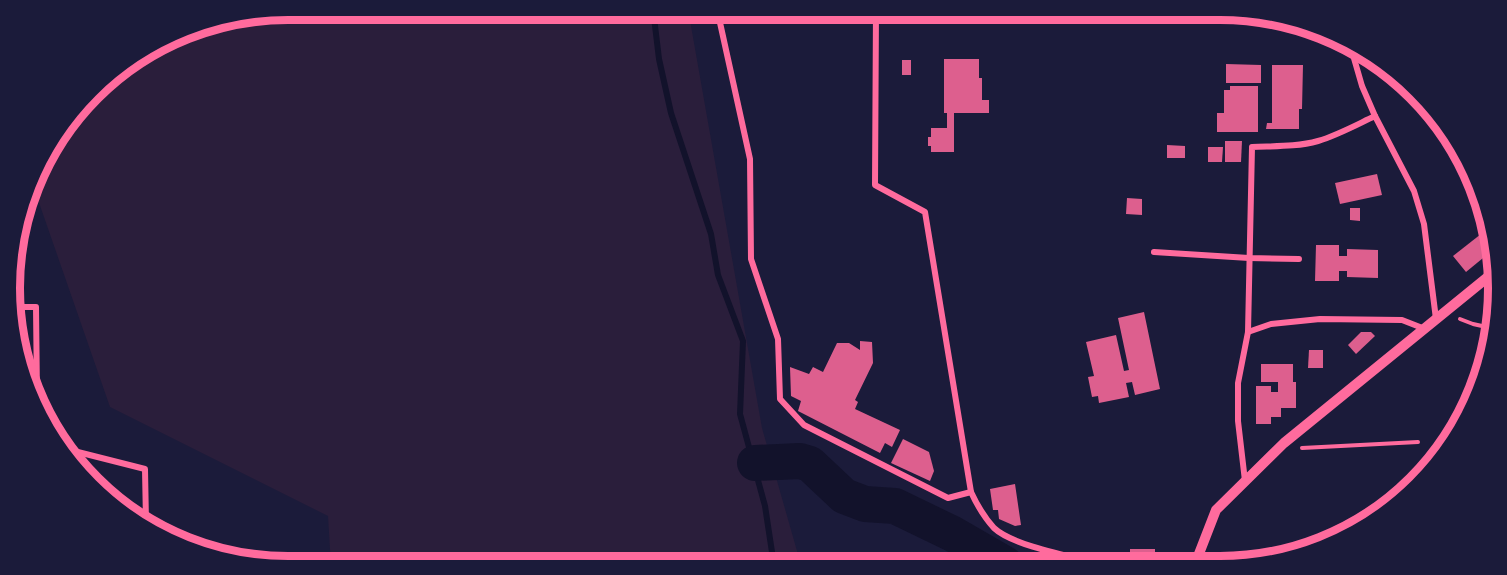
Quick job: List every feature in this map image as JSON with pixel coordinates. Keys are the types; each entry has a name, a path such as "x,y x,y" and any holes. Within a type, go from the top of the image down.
{"street":[{"path":"719,20 750,159 751,259 778,339 780,399 804,424 948,498 971,492"},
{"path":"876,20 875,185 925,212 971,492 980,510 994,528 1008,538 1072,556"},
{"path":"1354,55 1362,87 1414,191 1424,224 1440,316"},
{"path":"1245,481 1238,421 1238,383 1248,332 1252,147 1297,145 1318,141 1344,132 1375,116"},
{"path":"1154,252 1249,258 1299,258"},
{"path":"1198,556 1216,510 1278,449 1487,277"},
{"path":"20,307 36,307 37,382"},
{"path":"1248,332 1271,324 1320,319 1402,320 1425,328"},
{"path":"75,451 145,469 146,515"}],"path":[{"path":"1440,316 1484,326"},
{"path":"1278,449 1418,442"}],"shaded area":[{"path":"270,20 690,20 762,428 798,556 330,556 328,516 110,407 36,195 55,153 75,124 111,86 153,55 201,34 235,25"}],"building":[{"path":"944,59 979,59 982,100 989,100 989,113 954,113 954,152 931,152 928,137 931,137 931,128 947,128 947,113 944,113"},
{"path":"902,60 911,60 911,75 902,75"},
{"path":"1226,64 1261,65 1261,83 1226,83"},
{"path":"1272,65 1303,65 1299,129 1266,129 1267,123 1272,123"},
{"path":"1230,86 1258,86 1258,132 1217,132 1217,113 1224,113 1224,90 1230,90"},
{"path":"1225,141 1242,141 1241,162 1225,162"},
{"path":"1167,145 1185,146 1185,158 1167,158"},
{"path":"1208,147 1223,147 1222,162 1208,162"},
{"path":"1377,174 1382,195 1340,204 1335,183"},
{"path":"1127,198 1142,199 1142,215 1126,214"},
{"path":"1350,208 1360,208 1360,221 1350,220"},
{"path":"1482,235 1485,256 1466,272 1453,256"},
{"path":"1316,245 1339,245 1339,256 1347,256 1347,249 1378,250 1378,278 1347,277 1347,271 1339,271 1339,281 1315,281"},
{"path":"1144,312 1160,389 1135,395 1132,382 1126,383 1129,397 1099,403 1098,396 1092,397 1088,377 1094,376 1086,342 1116,335 1124,371 1129,370 1118,318"},
{"path":"1361,332 1371,332 1375,336 1356,354 1348,345"},
{"path":"860,341 872,342 873,363 855,400 858,402 855,409 900,430 892,447 885,443 880,453 798,411 801,401 791,396 790,367 809,374 813,367 823,372 837,343 849,343 860,350"},
{"path":"1309,350 1323,350 1323,368 1308,368"},
{"path":"1261,364 1293,364 1293,382 1296,382 1296,408 1281,408 1281,417 1271,417 1271,424 1256,424 1256,386 1271,386 1271,392 1278,392 1278,382 1261,382"},
{"path":"903,439 929,452 934,471 930,481 891,463"},
{"path":"1015,484 1021,525 1015,526 999,519 998,510 993,510 990,489"},
{"path":"1130,549 1155,549 1155,556 1130,556"}],"waterway":[{"path":"654,20 659,59 671,113 711,234 718,275 743,341 740,414 765,506 772,556"},
{"path":"755,463 800,461 810,464 844,496 865,504 895,506 953,534 991,556"}]}
